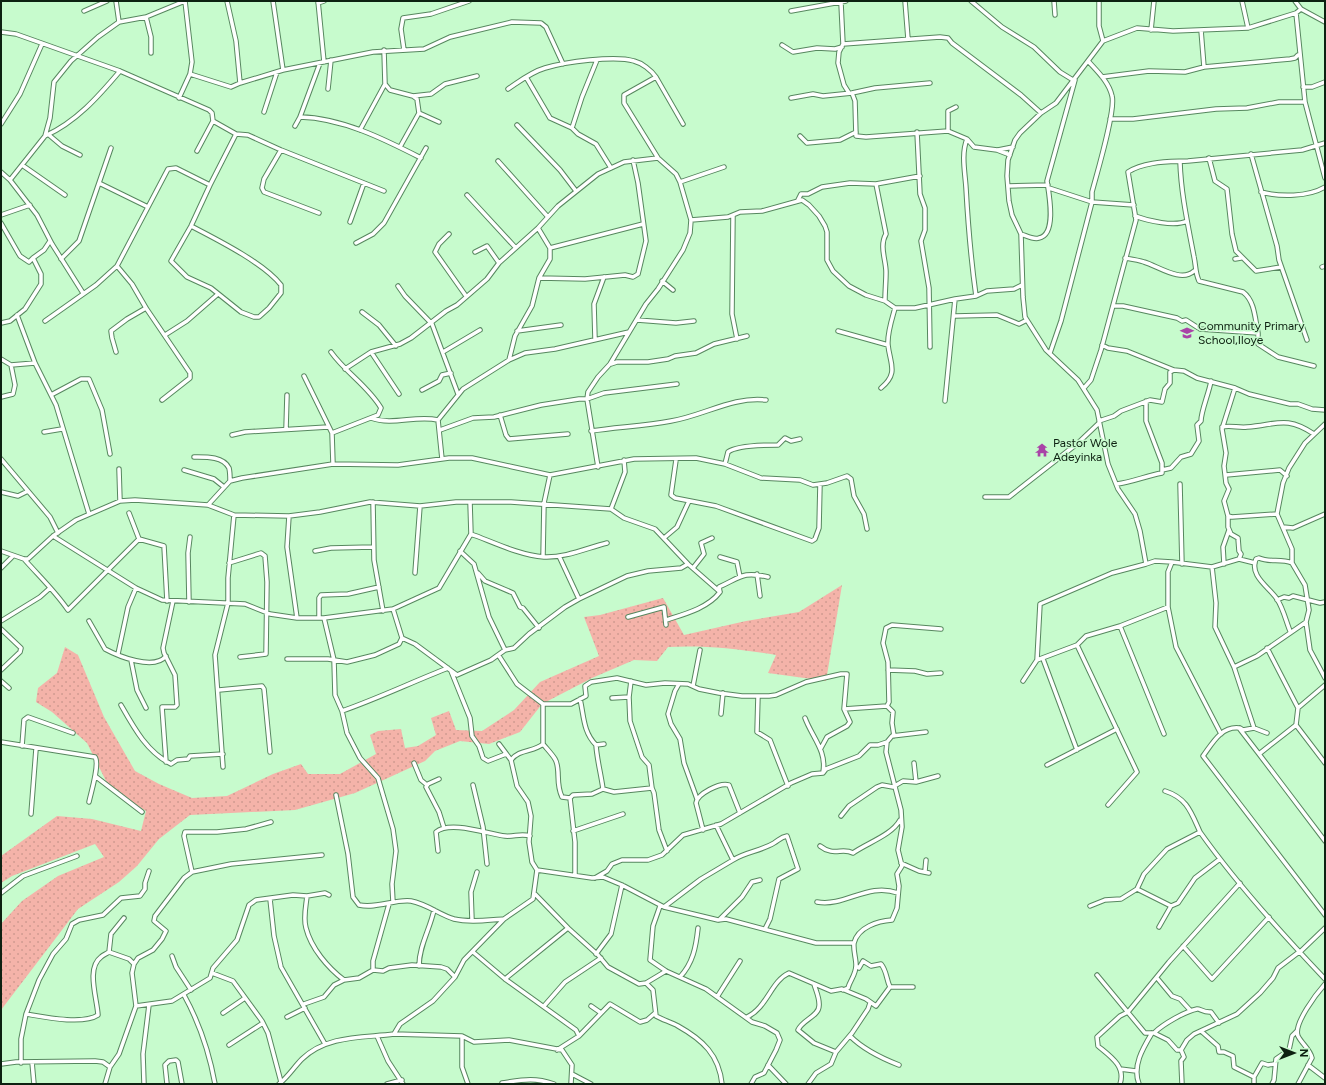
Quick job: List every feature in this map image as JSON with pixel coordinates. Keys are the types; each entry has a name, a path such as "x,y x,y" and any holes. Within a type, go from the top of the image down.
{"street":[{"path":"84,11 107,1"},
{"path":"116,1 119,22"},
{"path":"47,136 54,82 61,70 98,37 119,22 146,17 185,1 192,62 190,74 179,98"},
{"path":"227,1 236,41 240,82"},
{"path":"273,1 283,70"},
{"path":"324,1 318,2 324,62"},
{"path":"404,50 401,29 403,18 431,14 469,1"},
{"path":"791,10 846,1"},
{"path":"905,1 908,39"},
{"path":"971,1 1002,27 1034,47 1060,72 1074,80"},
{"path":"1054,1 1055,15"},
{"path":"1098,1 1099,26 1103,41"},
{"path":"1151,30 1154,1"},
{"path":"1242,1 1248,28"},
{"path":"1295,1 1301,9 1325,22"},
{"path":"841,3 843,46 839,52 839,68 844,85 855,101 856,136 866,137 917,132 948,131 966,139 974,147 997,150 1010,155"},
{"path":"1146,564 1140,531 1135,514 1116,484 1108,464 1097,410 1084,388 1050,353 1027,320 1023,307 1022,293 1021,234 1012,215 1008,186 1007,166 1010,155 1020,133 1041,113 1056,103 1103,41 1137,28 1151,30 1221,30 1248,28 1296,13 1301,9"},
{"path":"1296,13 1305,102 1325,178"},
{"path":"146,17 151,37 151,52"},
{"path":"190,74 231,87 240,82 283,70 331,60 384,50 424,49 450,37 512,22 541,23 546,27 563,64"},
{"path":"1201,30 1204,67"},
{"path":"1,32 16,34 120,71 209,110 212,113 213,121 198,151"},
{"path":"782,45 793,52 820,48 835,49 843,46 908,39 948,38 952,43 1021,94 1041,113"},
{"path":"1,124 20,94 42,44"},
{"path":"835,49 839,52"},
{"path":"360,130 385,84 384,50"},
{"path":"1102,77 1149,71 1185,72 1204,67 1290,59 1295,58 1298,55 1300,56"},
{"path":"508,89 526,77 545,68 563,64 615,58 634,61 652,72 656,77 683,124"},
{"path":"328,89 331,60"},
{"path":"572,128 582,97 597,60"},
{"path":"1050,353 1061,321 1092,202 1110,120 1113,98 1102,77 1088,61"},
{"path":"295,126 300,117 320,63"},
{"path":"10,180 47,136 64,127 81,113 120,71"},
{"path":"264,112 277,72"},
{"path":"385,84 390,90 413,96 431,94 445,84 477,76"},
{"path":"526,77 550,118 572,128 578,134 596,144 611,168"},
{"path":"598,467 591,431 587,399 588,392 598,377 610,364 629,332 683,250 690,233 691,220 680,182 676,174 658,158 623,100 624,95 656,77"},
{"path":"1021,234 1039,238 1045,237 1049,232 1048,186 1051,164 1067,115 1074,80"},
{"path":"791,98 813,94 830,96 875,88 930,82"},
{"path":"1303,87 1312,87 1325,82"},
{"path":"400,147 419,113 417,99 413,96"},
{"path":"1110,120 1133,119 1216,109 1241,109 1279,102 1305,102"},
{"path":"948,131 948,111 956,107"},
{"path":"419,113 439,122"},
{"path":"300,117 325,119 360,130 400,147 421,158"},
{"path":"213,121 236,134 248,135 281,150 384,191"},
{"path":"517,125 560,170 576,191"},
{"path":"800,136 807,143 840,140 856,132"},
{"path":"917,132 920,194 925,208 926,221 926,230 921,241 930,305 930,347"},
{"path":"192,226 227,245 278,281 282,288 269,308 259,317 245,314 212,288 187,277 171,261 192,226 210,185 236,134"},
{"path":"47,136 80,155"},
{"path":"966,139 964,146 966,195 971,258 976,296"},
{"path":"1084,388 1091,380 1102,345 1135,216 1128,172 1136,166 1316,147 1325,143"},
{"path":"997,150 1013,147"},
{"path":"62,259 79,241 111,148"},
{"path":"356,243 373,234 384,223 426,148"},
{"path":"281,150 264,178 262,188 264,192 319,213"},
{"path":"1252,154 1262,197 1277,246 1281,267 1307,340"},
{"path":"345,369 371,352 396,346 432,324 487,279 515,247 538,228 576,191 598,174 633,160 658,158"},
{"path":"1209,158 1214,182 1227,189 1236,251 1241,258 1256,270 1281,267"},
{"path":"539,278 585,279 626,275 633,277 638,274 646,241 638,183 633,160"},
{"path":"498,161 548,217"},
{"path":"1180,162 1183,198 1195,266 1194,271 1199,281 1243,292 1249,296 1254,311 1258,333 1258,344 1278,357 1314,366"},
{"path":"22,165 65,195"},
{"path":"680,182 724,166"},
{"path":"45,321 96,285 117,266 148,208 164,174 170,168 182,170 210,185"},
{"path":"1,172 10,180 30,205 50,241 83,293"},
{"path":"800,200 800,194 808,194 822,187 850,183 876,184 920,176"},
{"path":"99,183 148,208"},
{"path":"350,222 364,183"},
{"path":"876,184 886,234 883,239 883,255 886,272 885,301"},
{"path":"1008,186 1048,186 1092,202 1134,205"},
{"path":"1261,192 1269,194 1309,194 1325,187"},
{"path":"1262,197 1269,194"},
{"path":"467,195 515,247"},
{"path":"691,220 728,217 740,212 762,211 800,200 809,205 819,216 825,226 827,232 827,260 833,271 849,286 866,295 885,301 895,308 915,308 976,296 987,292 1014,289 1022,284"},
{"path":"1,215 30,205"},
{"path":"733,215 732,314 737,339"},
{"path":"1135,216 1150,221 1181,224 1187,221"},
{"path":"1,223 20,256 29,262 44,250 50,241"},
{"path":"550,248 643,224"},
{"path":"509,360 517,331 532,306 539,278 550,259 550,248 538,228"},
{"path":"449,234 439,244 435,252 466,296"},
{"path":"475,252 484,246 487,246 500,263"},
{"path":"1,323 10,321 25,309 41,284 42,274 33,258"},
{"path":"1125,258 1144,262 1179,275 1190,275 1194,271"},
{"path":"1235,259 1241,258"},
{"path":"117,266 132,284 146,308 190,373 190,378 162,400"},
{"path":"595,339 594,304 604,277"},
{"path":"662,281 673,290"},
{"path":"398,286 405,296 432,324 458,394"},
{"path":"1014,289 1022,293"},
{"path":"165,335 187,321 218,294"},
{"path":"945,401 955,316 955,299"},
{"path":"1113,306 1123,306 1177,318 1182,321 1186,320 1200,329 1258,333"},
{"path":"116,352 111,331 127,319 146,308"},
{"path":"881,388 888,382 892,369 888,346 895,308"},
{"path":"362,312 379,326 396,346"},
{"path":"17,315 35,363 51,395 74,463 89,514"},
{"path":"955,316 997,315 1019,324 1027,320"},
{"path":"637,320 676,323 694,321"},
{"path":"517,331 561,325"},
{"path":"443,352 480,330"},
{"path":"838,331 888,346"},
{"path":"442,459 438,420 458,394 509,360 525,353 555,349 629,332"},
{"path":"610,364 617,362 648,362 668,359 675,356 696,353 714,344 747,336"},
{"path":"1102,345 1127,351 1174,370 1184,371 1197,378 1235,388 1249,394 1290,404 1298,404 1312,409 1325,410"},
{"path":"331,352 345,369 366,387 381,408 378,415 379,421"},
{"path":"371,352 398,394"},
{"path":"1,359 11,365 35,363"},
{"path":"1,397 13,394 15,385 11,365"},
{"path":"985,497 1009,496 1041,472 1099,422 1114,416 1121,411 1150,400 1162,402 1165,389 1170,383 1170,372 1174,370"},
{"path":"422,390 439,381 442,375 451,372"},
{"path":"304,376 332,433 333,464"},
{"path":"51,395 81,379 89,379 102,410 110,454"},
{"path":"1116,484 1132,483 1148,475 1162,473 1162,470 1171,468 1181,457 1191,454 1199,441 1196,425 1201,421 1201,414 1208,398 1211,381"},
{"path":"440,430 472,418 484,419 541,405 587,399 604,393 677,384"},
{"path":"1224,564 1223,547 1229,530 1228,516 1224,501 1229,489 1226,483 1224,461 1226,453 1222,427 1235,388"},
{"path":"286,429 287,396"},
{"path":"591,431 641,427 672,421 753,398 766,400"},
{"path":"1146,402 1146,421 1162,463 1162,470"},
{"path":"332,433 378,415"},
{"path":"500,415 506,435 509,439 568,434"},
{"path":"371,418 379,421 425,418 438,420"},
{"path":"1222,427 1231,425 1244,427 1261,426 1276,422 1295,424 1304,427 1314,434"},
{"path":"1292,563 1293,552 1277,514 1283,483 1298,453 1314,434 1325,424"},
{"path":"232,435 286,429 328,427"},
{"path":"44,432 62,429"},
{"path":"726,464 728,452 732,450 763,445 778,445 784,438 791,441 800,439"},
{"path":"194,457 213,458 222,462 229,468 230,481"},
{"path":"208,505 230,481 287,470 333,464 398,465 442,459 472,458 550,475 598,467 624,460 676,460 696,458 726,464 761,478 820,484 845,476 851,478 854,496 864,514 867,529"},
{"path":"1,459 50,518 58,533"},
{"path":"611,509 625,472 624,460"},
{"path":"676,460 671,495 689,501 716,506 812,540 815,539 819,528 820,484"},
{"path":"119,469 120,501"},
{"path":"184,470 214,479 224,486"},
{"path":"1226,475 1280,470 1286,476"},
{"path":"543,557 544,503 550,475"},
{"path":"1180,484 1182,564"},
{"path":"1,492 18,496 28,491"},
{"path":"1,552 24,559 32,557 53,536 76,520 120,501 135,500 208,505 234,515 290,516 373,502 420,506 470,502 544,503 611,509 624,518 655,529 688,564 720,592"},
{"path":"664,538 677,527 689,501"},
{"path":"373,502 374,560 383,611"},
{"path":"53,536 136,588 167,601 249,605 266,613 297,618 324,618 393,609 439,588 471,534 470,502"},
{"path":"415,573 420,506"},
{"path":"129,513 140,538 164,546 167,601"},
{"path":"1228,516 1277,514"},
{"path":"1282,527 1293,528 1325,514"},
{"path":"224,767 215,655 228,603 229,563 234,515"},
{"path":"290,516 287,547 297,618"},
{"path":"1287,536 1293,528"},
{"path":"1229,530 1238,538 1239,551 1241,554 1240,559"},
{"path":"471,534 502,546 543,557 559,556 607,543"},
{"path":"189,602 188,557 190,537"},
{"path":"24,559 50,588 56,591 68,610 107,569 140,538"},
{"path":"693,568 704,553 701,543 712,538"},
{"path":"315,551 331,548 374,547"},
{"path":"460,551 474,564 485,581 513,593 520,607 523,608 539,628"},
{"path":"229,563 244,557 263,553 267,582 266,654 240,657"},
{"path":"1,568 13,556"},
{"path":"559,556 579,599"},
{"path":"720,557 737,562 740,576"},
{"path":"1022,681 1037,660 1040,604 1112,573 1155,562 1212,566 1240,559 1254,564"},
{"path":"1290,631 1277,600 1261,582 1254,564 1256,559 1284,559 1292,563 1305,585 1309,610 1306,622 1310,650 1325,678"},
{"path":"402,638 415,644 457,675 499,656 505,650 514,648 529,634 539,628 565,607 579,599 627,576 648,571 681,568 688,564"},
{"path":"1170,564 1168,607 1176,647 1220,734"},
{"path":"1212,566 1216,603 1214,627 1234,667 1254,728"},
{"path":"478,572 490,617 505,650"},
{"path":"757,574 760,596"},
{"path":"666,620 705,606 713,601 720,592 720,587 740,576 757,574 768,577"},
{"path":"320,618 319,598 321,595 348,594 379,587"},
{"path":"1,621 40,597 50,588"},
{"path":"118,654 128,607 136,588"},
{"path":"1277,600 1293,596 1320,603 1325,602"},
{"path":"166,762 162,707 175,707 177,705 175,675 164,653 163,643 173,601"},
{"path":"628,618 664,607 666,626"},
{"path":"1037,660 1077,645 1086,636 1120,626 1168,607"},
{"path":"287,659 334,660 347,662 376,655 399,644 402,638 393,609"},
{"path":"324,618 334,660 336,695 342,710 347,733 360,758 378,778 393,829 396,851 391,903 373,961 373,970"},
{"path":"89,621 105,648 131,660 149,663 161,660 166,656"},
{"path":"1234,667 1257,656 1290,631 1306,622"},
{"path":"887,706 889,702 888,662 883,643 886,628 892,625 941,629"},
{"path":"1120,626 1164,734"},
{"path":"1,629 21,648 20,652 1,670"},
{"path":"1077,645 1137,772 1108,805"},
{"path":"1267,648 1298,708 1296,725 1325,763"},
{"path":"693,686 700,650"},
{"path":"499,656 517,684 543,704 571,704 586,696 585,686 591,682 617,678 646,685 679,684 723,693 758,696 776,695 806,682 844,673 847,674 844,709 849,719 849,724 827,737 821,748"},
{"path":"1042,659 1077,750"},
{"path":"131,660 137,690 146,708"},
{"path":"342,710 372,701 405,687 415,680 448,668"},
{"path":"888,670 915,671 928,674 941,673"},
{"path":"451,671 470,718 472,736 479,746 481,755 488,761 506,754"},
{"path":"1,681 9,688"},
{"path":"632,681 629,697 632,733 642,757 649,765 660,830 667,851"},
{"path":"679,684 675,691 668,714 671,724 680,739 684,763 697,799 696,804 703,830"},
{"path":"1298,708 1325,685"},
{"path":"219,690 262,686 264,689 270,752"},
{"path":"721,714 723,693"},
{"path":"758,696 757,732 770,740 788,786"},
{"path":"612,698 629,697"},
{"path":"580,699 584,713 584,724 588,734 596,744 597,760 601,772 603,789"},
{"path":"543,704 542,744 556,760 558,771 557,785 562,797 570,798 573,795 598,792 603,789 614,792 652,788"},
{"path":"121,705 135,729 155,755 166,762 171,764 177,760 188,759 190,756 222,754"},
{"path":"844,709 887,706 893,712 892,723 894,736"},
{"path":"22,746 24,720 28,717 73,733"},
{"path":"805,718 821,748 825,762 823,773"},
{"path":"1259,754 1296,725"},
{"path":"1239,728 1325,841"},
{"path":"1267,733 1254,728 1243,730 1239,728 1226,729 1220,734 1203,756 1325,915"},
{"path":"1047,765 1117,729"},
{"path":"595,878 607,870 612,864 622,860 648,860 667,851 683,835 716,825 812,774 823,773 826,769 858,756 870,745 878,745 887,742 894,736 926,732"},
{"path":"1,742 36,749 94,756 97,760 89,802"},
{"path":"747,1017 757,1011 779,981 787,974 793,974 831,992 843,990 849,987 849,983 854,978 856,966 854,943 862,930 883,921 892,920 895,918 898,893 897,874 902,868 898,843 902,827 900,805 893,788 892,772 886,752 887,742"},
{"path":"394,1034 400,1024 433,1001 455,978 464,960 504,920 527,905 533,899 535,894 537,870 532,862 530,850 532,820 529,805 517,786 511,760 499,744"},
{"path":"511,760 515,755 539,747 542,744"},
{"path":"596,744 604,744"},
{"path":"31,814 36,749"},
{"path":"414,763 421,780 427,785 444,828"},
{"path":"914,763 916,782"},
{"path":"95,776 142,812"},
{"path":"893,788 903,781 916,782 938,776"},
{"path":"427,785 439,779"},
{"path":"697,799 700,795 720,785 726,784 731,789 740,813"},
{"path":"472,785 483,832 487,864"},
{"path":"841,816 849,806 877,787 882,785 893,788"},
{"path":"1165,791 1174,794 1186,804 1200,832 1220,859 1299,952 1325,979"},
{"path":"336,795 348,854 353,897 359,905 363,906 412,901 453,919 504,920"},
{"path":"570,798 575,875"},
{"path":"573,831 623,814"},
{"path":"820,846 828,852 849,851 853,853 866,844 877,841 897,826 901,819"},
{"path":"192,872 184,836 185,832 217,832 246,829 271,822"},
{"path":"716,825 733,860"},
{"path":"897,826 902,827"},
{"path":"438,851 436,832 444,828 476,829 483,832 507,836 523,834 530,836"},
{"path":"1090,906 1105,900 1121,899 1136,889 1144,874 1167,849 1200,832"},
{"path":"751,1084 755,1077 764,1073 768,1066 779,1043 776,1033 765,1026 752,1022 706,989 666,971 650,960 650,956 654,926 662,906 740,855 771,845 782,837 787,836 798,869 779,879 770,919 765,929"},
{"path":"105,1084 110,1067 119,1054 136,1006 132,973 134,964 138,958 153,950 162,939 166,931 154,921 155,916 184,878 192,872 231,864 322,855"},
{"path":"1,893 23,876 76,856"},
{"path":"1159,927 1171,906 1178,903 1195,878 1220,859"},
{"path":"901,863 919,871 927,872 926,860"},
{"path":"537,870 603,878 622,885 662,906 719,920 726,919 816,943 854,943"},
{"path":"21,1063 21,1038 26,1014 39,980 53,954 66,938 72,924 79,920 104,915 121,898 140,896 146,889 145,883 149,871"},
{"path":"472,920 471,892 477,872"},
{"path":"719,920 742,897 752,882 760,880"},
{"path":"1120,1084 1120,1069 1112,1057 1098,1046 1096,1040 1120,1016 1128,1012 1183,946 1240,882"},
{"path":"596,954 611,934 622,885"},
{"path":"1136,889 1171,906"},
{"path":"817,902 826,904 836,902 872,890 890,890 898,893"},
{"path":"136,1006 172,1002 210,978 216,965 237,940 249,905 256,900 293,895 307,896 324,893 329,895"},
{"path":"535,894 568,928 601,958 608,967 639,984 646,983 666,971"},
{"path":"307,896 305,921 308,935 321,957 344,980"},
{"path":"270,899 274,936 281,967 325,1044"},
{"path":"419,966 419,953 430,929 434,910"},
{"path":"1183,946 1212,979 1269,917"},
{"path":"109,952 110,934 124,918"},
{"path":"505,979 568,928"},
{"path":"680,977 688,968 694,953 698,928"},
{"path":"1181,1050 1187,1040 1200,1031 1219,1024 1237,1014 1257,996 1273,978 1278,968 1299,952 1325,928"},
{"path":"26,1014 87,1019 98,1015 92,972 96,962 101,956 109,952 129,959 134,964"},
{"path":"473,952 505,979 544,1006 546,1010 576,1030 579,1036"},
{"path":"172,956 176,967 191,990"},
{"path":"544,1006 565,982 601,958"},
{"path":"717,997 740,961"},
{"path":"856,966 859,968 863,961 871,966 881,964 886,970 886,979 890,987"},
{"path":"287,1017 304,1006 324,997 334,986 344,980 359,978 373,970 383,971 389,968 419,966 441,967 447,969 455,978"},
{"path":"212,973 233,981 264,1023 280,1083"},
{"path":"1097,975 1146,1033 1153,1033 1168,1040 1177,1050 1181,1050"},
{"path":"1157,978 1172,996 1180,999 1190,1010"},
{"path":"646,983 653,990 656,1016 678,1026 705,1044 714,1055 722,1084"},
{"path":"814,984 820,1006 818,1010 801,1024 798,1030 814,1043 836,1052"},
{"path":"1272,1084 1274,1080 1274,1064 1278,1056 1289,1050 1292,1036 1297,1031 1306,1011 1325,984"},
{"path":"890,987 913,987"},
{"path":"843,990 866,999 870,1003 878,1005 890,987"},
{"path":"184,995 197,1019 210,1056 215,1084"},
{"path":"223,1013 245,998"},
{"path":"808,1084 816,1073 831,1064 836,1052 850,1036 868,1009 870,1003"},
{"path":"557,1050 579,1036 610,1004 640,1022 647,1020 655,1013"},
{"path":"144,1084 143,1054 149,1005"},
{"path":"591,1006 601,1013"},
{"path":"1139,1084 1136,1071 1140,1054 1153,1033 1162,1024 1179,1018 1190,1010 1197,1008 1206,1013 1211,1012 1219,1024"},
{"path":"229,1045 264,1023"},
{"path":"1200,1031 1218,1046 1219,1052 1224,1052 1232,1056 1234,1067 1254,1077"},
{"path":"1297,1031 1311,1054 1311,1060 1298,1084"},
{"path":"280,1083 303,1059 325,1044 348,1037 394,1034 462,1036 474,1042 509,1040 562,1050 571,1061 571,1084"},
{"path":"377,1036 388,1061 403,1082 387,1084"},
{"path":"462,1036 462,1067 468,1084"},
{"path":"850,1036 865,1049 882,1059 899,1065"},
{"path":"1181,1050 1184,1058 1181,1061 1182,1084"},
{"path":"167,1084 165,1065 176,1060 178,1062 182,1084"},
{"path":"1,1064 95,1061 104,1062 110,1067"},
{"path":"32,1062 34,1084"},
{"path":"1254,1084 1254,1077 1262,1062 1268,1065 1274,1064"},
{"path":"1308,1065 1325,1078"},
{"path":"768,1066 786,1084"},
{"path":"1120,1069 1136,1071"},
{"path":"572,1074 591,1084"},
{"path":"497,1084 524,1079 539,1079 554,1084"}],"shaded area":[{"path":"842,585 826,681 768,673 776,655 722,648 668,647 657,661 634,660 592,678 542,704 520,732 489,744 460,741 435,751 425,761 355,793 295,810 190,815 159,839 137,866 119,882 78,909 1,1010 1,924 22,901 58,876 104,857 95,844 12,876 1,883 1,856 57,816 92,819 141,831 146,811 110,789 87,743 52,712 36,702 38,688 57,673 65,647 78,655 104,717 135,771 159,784 192,798 227,796 273,774 301,764 308,774 340,774 376,754 370,735 378,731 401,729 405,748 418,746 436,735 431,718 449,711 456,730 482,731 514,710 540,682 599,656 584,617 600,615 663,598 684,635 746,621 799,612"}],"place":[{"name":"Community Primary School,Iloye","path":"1187,333"},
{"name":"Pastor Wole Adeyinka","path":"1042,450"}]}
